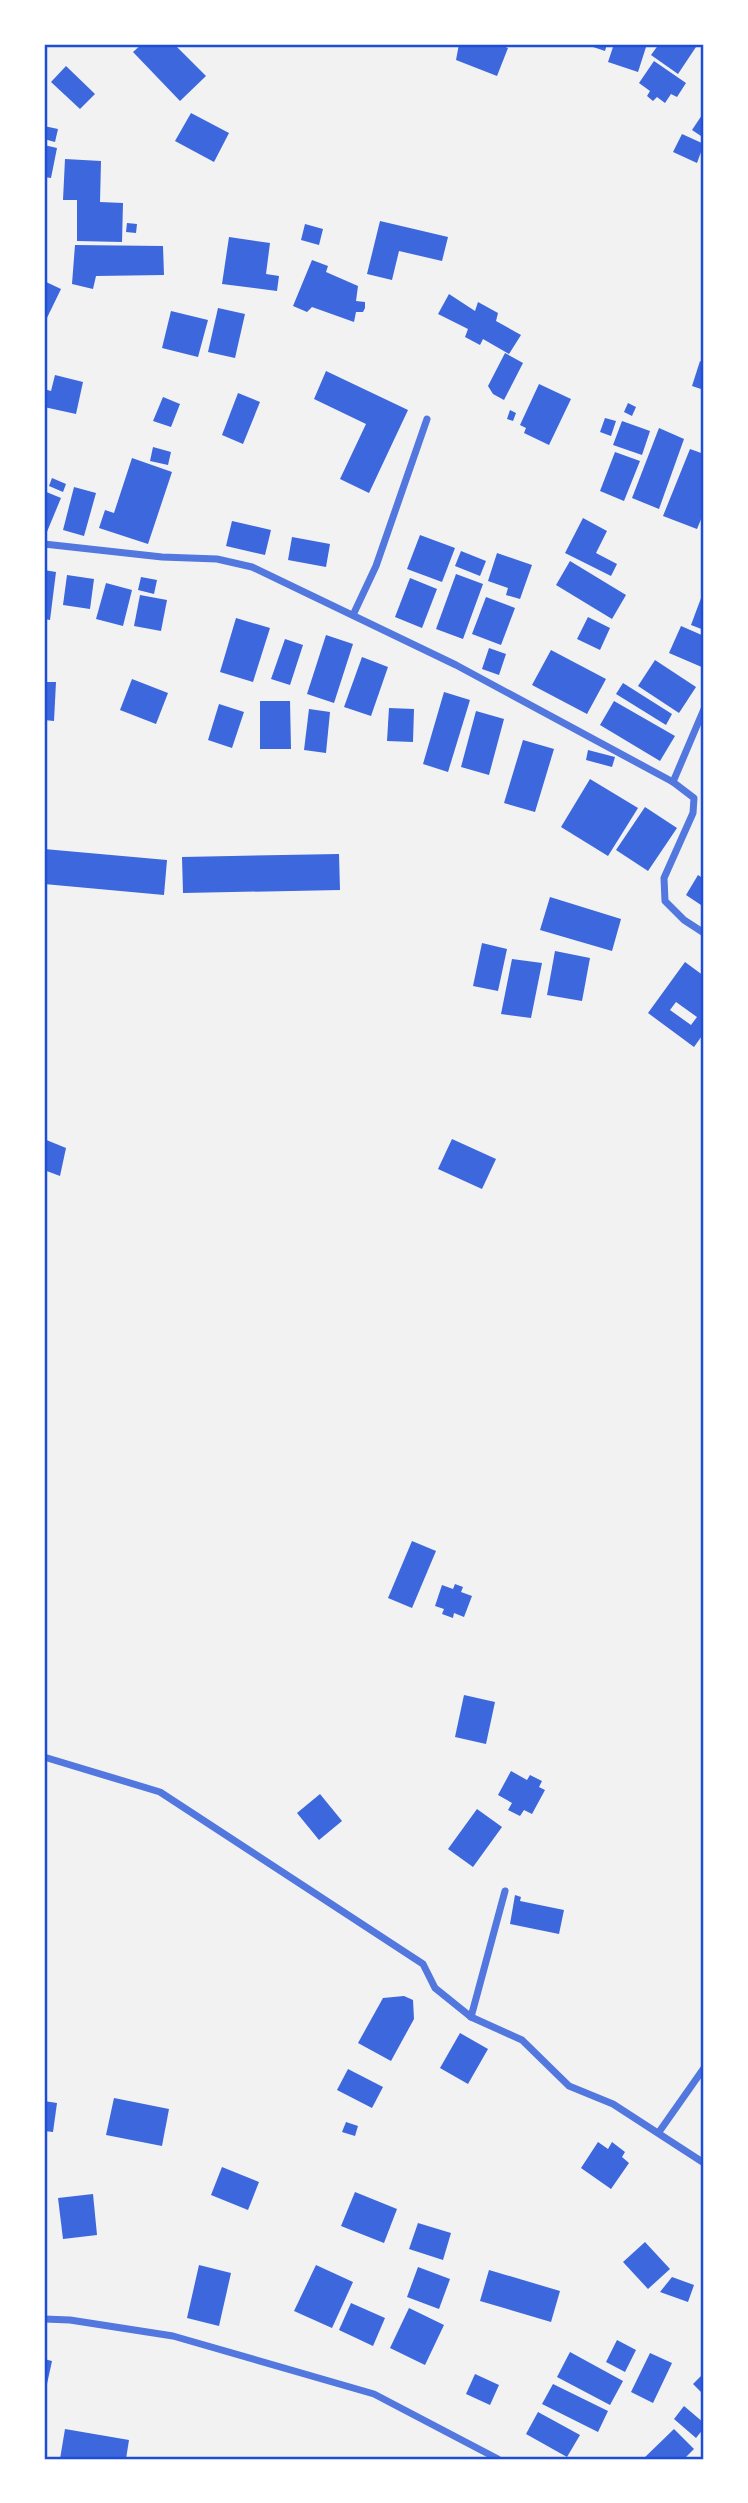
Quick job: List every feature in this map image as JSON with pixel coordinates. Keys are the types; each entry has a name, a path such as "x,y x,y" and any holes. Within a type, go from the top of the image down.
{"street":[{"path":"352,615 376,566 427,419"},
{"path":"44,544 162,558 218,559 252,567 456,665 673,782 694,799 693,813 664,878 665,901 684,920 704,933"},
{"path":"673,782 704,709"},
{"path":"44,1757 160,1792 424,1964 435,1988 471,2017 522,2040 569,2086 613,2105 704,2164"},
{"path":"471,2017 505,1891"},
{"path":"659,2133 704,2068"},
{"path":"44,2319 70,2320 173,2336 374,2395 498,2459"}],"building":[{"path":"142,44 174,44 206,76 180,101 133,52"},
{"path":"459,44 498,44 508,48 497,76 456,60"},
{"path":"584,44 607,44 605,51"},
{"path":"614,44 647,44 638,72 608,62"},
{"path":"659,44 698,44 678,74 651,55"},
{"path":"654,61 686,83 677,97 671,94 665,103 657,97 653,101 647,96 650,91 639,83"},
{"path":"66,66 95,94 80,109 51,82"},
{"path":"704,112 704,138 692,130"},
{"path":"191,113 229,133 214,162 175,141"},
{"path":"44,126 58,129 55,142 44,139"},
{"path":"682,134 704,144 697,163 673,152"},
{"path":"44,145 57,148 51,178 44,177"},
{"path":"65,159 101,161 100,202 123,203 122,242 77,241 77,200 63,200"},
{"path":"380,221 448,237 442,261 399,251 392,280 367,274"},
{"path":"127,223 137,224 136,233 126,232"},
{"path":"305,224 323,229 319,245 301,240"},
{"path":"229,237 270,243 266,274 279,276 277,291 222,284"},
{"path":"75,245 163,246 164,275 96,276 93,289 72,284"},
{"path":"312,260 328,266 326,272 358,286 356,301 365,302 365,308 363,312 356,312 354,322 312,307 307,312 293,306"},
{"path":"44,281 61,289 44,324"},
{"path":"449,294 475,311 478,302 498,313 496,321 521,335 509,354 483,339 480,345 465,337 468,329 438,314"},
{"path":"218,308 245,314 235,358 208,352"},
{"path":"171,311 208,320 198,357 162,348"},
{"path":"505,353 523,363 504,400 493,394 488,386"},
{"path":"700,361 704,363 704,390 692,386"},
{"path":"326,371 408,410 369,493 340,479 366,424 314,399"},
{"path":"55,375 83,382 76,414 44,407 44,389 51,391"},
{"path":"539,384 571,399 549,445 524,433 526,428 520,425"},
{"path":"238,393 260,402 243,444 222,435"},
{"path":"163,397 180,404 171,427 153,421"},
{"path":"628,403 636,407 632,416 624,412"},
{"path":"510,410 516,413 513,421 507,419"},
{"path":"605,418 616,421 611,436 600,432"},
{"path":"622,421 650,431 642,455 613,445"},
{"path":"659,428 684,439 659,509 632,498"},
{"path":"153,447 171,452 168,465 150,461"},
{"path":"690,449 704,454 704,512 697,529 663,516"},
{"path":"615,452 640,461 624,501 600,491"},
{"path":"132,458 172,472 148,544 99,528 105,510 114,513"},
{"path":"52,478 66,484 63,492 49,486"},
{"path":"74,487 96,493 84,536 63,530"},
{"path":"44,491 61,498 44,539"},
{"path":"583,518 607,531 596,553 617,564 611,576 565,553"},
{"path":"232,521 271,530 265,555 226,546"},
{"path":"420,535 455,548 442,582 407,569"},
{"path":"292,537 330,544 326,567 288,560"},
{"path":"461,551 486,561 480,576 455,566"},
{"path":"497,553 532,565 520,599 506,595 508,588 488,581"},
{"path":"570,561 626,595 612,619 556,585"},
{"path":"44,570 56,572 50,620 44,619"},
{"path":"456,574 483,584 463,639 436,629"},
{"path":"67,575 94,579 90,609 63,605"},
{"path":"141,577 157,580 154,594 138,590"},
{"path":"410,578 437,589 422,628 395,617"},
{"path":"106,583 132,590 123,626 96,619"},
{"path":"704,590 704,630 691,625"},
{"path":"140,595 167,600 161,631 134,626"},
{"path":"486,597 515,608 501,645 472,634"},
{"path":"588,617 610,628 600,650 577,639"},
{"path":"236,618 270,628 253,682 220,672"},
{"path":"681,626 704,636 704,668 669,653"},
{"path":"326,635 353,644 334,703 307,694"},
{"path":"285,639 303,645 290,685 271,679"},
{"path":"489,648 506,654 499,675 482,669"},
{"path":"551,650 606,679 587,714 532,685"},
{"path":"362,657 388,667 371,716 344,707"},
{"path":"655,660 696,687 679,713 638,686"},
{"path":"132,679 168,693 156,724 120,710"},
{"path":"44,682 56,682 54,721 44,720"},
{"path":"623,683 672,714 666,725 616,694"},
{"path":"444,692 470,700 448,772 423,764"},
{"path":"260,701 290,701 291,749 260,749"},
{"path":"614,701 675,736 660,761 600,725"},
{"path":"219,704 244,712 232,748 208,740"},
{"path":"389,708 414,709 413,742 387,741"},
{"path":"309,709 330,712 326,753 304,750"},
{"path":"476,711 504,719 489,775 461,767"},
{"path":"523,740 554,749 535,812 504,803"},
{"path":"588,750 615,757 612,767 586,760"},
{"path":"590,779 638,808 608,856 561,827"},
{"path":"645,807 677,828 648,871 616,850"},
{"path":"44,849 167,860 164,895 44,884"},
{"path":"339,854 340,890 183,893 182,857"},
{"path":"698,875 704,879 704,907 686,895"},
{"path":"550,897 621,919 612,951 540,930"},
{"path":"482,943 507,949 498,991 473,986"},
{"path":"555,951 590,958 582,1001 547,995"},
{"path":"512,959 542,963 531,1018 501,1014"},
{"path":"685,962 704,976 704,1033 694,1047 648,1013","holes":["676,1002 697,1017 691,1025 670,1010"]},
{"path":"44,1139 66,1148 60,1176 44,1170"},
{"path":"452,1139 496,1159 482,1189 438,1169"},
{"path":"412,1541 436,1551 412,1608 388,1598"},
{"path":"455,1584 463,1587 461,1592 472,1596 464,1617 454,1613 453,1618 442,1614 444,1609 435,1606 442,1585 453,1589"},
{"path":"464,1695 495,1702 486,1744 455,1737"},
{"path":"511,1771 527,1780 530,1775 542,1781 539,1787 545,1790 532,1814 524,1810 520,1816 508,1810 512,1803 498,1795"},
{"path":"320,1794 342,1821 319,1840 297,1813"},
{"path":"477,1809 502,1827 473,1867 448,1849"},
{"path":"515,1895 521,1897 520,1901 564,1910 559,1934 510,1924"},
{"path":"404,1996 413,2000 414,2019 391,2061 358,2043 383,1998"},
{"path":"460,2033 488,2049 468,2084 440,2068"},
{"path":"348,2069 383,2087 372,2108 337,2090"},
{"path":"114,2098 169,2109 162,2146 106,2135"},
{"path":"44,2101 57,2103 53,2132 44,2131"},
{"path":"346,2122 358,2126 355,2136 342,2132"},
{"path":"598,2142 608,2149 612,2142 625,2152 622,2157 629,2163 611,2189 581,2168"},
{"path":"222,2167 259,2182 248,2210 211,2195"},
{"path":"355,2192 397,2209 384,2243 341,2226"},
{"path":"93,2194 97,2235 63,2239 58,2198"},
{"path":"418,2223 451,2233 443,2260 409,2249"},
{"path":"645,2242 670,2269 648,2289 623,2262"},
{"path":"199,2265 231,2273 219,2326 187,2318"},
{"path":"316,2265 353,2282 332,2328 294,2311"},
{"path":"418,2267 450,2279 439,2309 407,2297"},
{"path":"489,2270 560,2291 551,2322 480,2301"},
{"path":"672,2277 694,2285 688,2302 660,2292"},
{"path":"351,2303 385,2318 373,2346 339,2330"},
{"path":"409,2308 444,2325 425,2365 390,2348"},
{"path":"617,2340 636,2350 625,2372 606,2362"},
{"path":"570,2352 623,2381 610,2405 557,2377"},
{"path":"650,2353 672,2363 653,2403 631,2392"},
{"path":"44,2359 52,2361 45,2393 44,2393"},
{"path":"704,2373 704,2395 693,2384"},
{"path":"475,2374 499,2385 490,2405 466,2394"},
{"path":"553,2384 608,2411 598,2432 542,2404"},
{"path":"684,2406 704,2423 704,2428 696,2438 674,2419"},
{"path":"538,2412 580,2435 567,2457 526,2434"},
{"path":"65,2429 129,2440 126,2459 60,2459"},
{"path":"674,2429 694,2449 684,2459 643,2459"}]}
